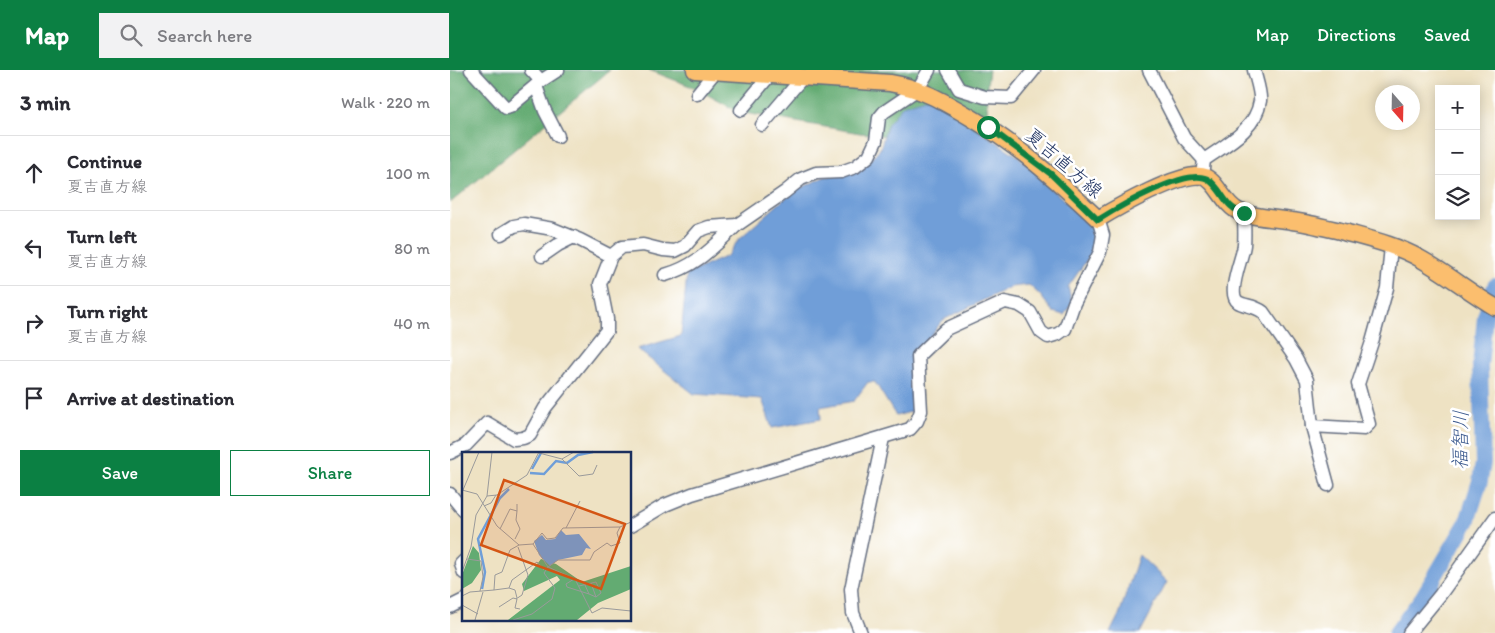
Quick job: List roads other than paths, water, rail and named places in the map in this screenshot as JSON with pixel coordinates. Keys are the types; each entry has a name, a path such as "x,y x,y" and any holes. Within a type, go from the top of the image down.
{"main road":[{"name":"夏吉直方線","path":"695,70 890,82 918,89 940,99 988,127 1020,150 1051,174 1098,220 1149,192 1188,177 1202,176"},
{"path":"1202,176 1217,188 1230,207 1244,213 1293,221 1391,246 1419,258 1495,307"}],"street":[{"path":"471,70 506,108 510,107 558,70"},
{"path":"532,70 539,83 546,111 558,136"},
{"path":"665,275 689,267 737,225 801,179 816,173 841,172 855,167 869,156 873,148 876,141 879,118 884,112 918,89 929,70"},
{"path":"948,70 959,89 985,97 1011,98 1034,70"},
{"path":"1149,70 1184,138 1204,160"},
{"path":"1202,176 1204,160 1242,134 1258,110 1260,99 1254,70"},
{"path":"697,94 715,72"},
{"path":"741,110 770,75"},
{"path":"762,125 803,77"},
{"path":"1244,213 1244,246 1233,281 1236,300 1238,303 1256,307 1264,312 1296,359 1307,380 1312,426 1328,485"},
{"path":"631,525 665,505 692,494 910,429 917,421 921,411 918,356 946,329 1005,302 1019,305 1030,312 1041,332 1048,337 1058,334 1066,328 1074,303 1100,252 1103,235 1098,220"},
{"path":"501,234 514,226 524,224 553,229 574,237 611,256"},
{"path":"450,452 466,445 487,423 514,439 530,435 545,408 607,330 607,319 600,284 611,256 622,247 643,245 675,251 685,246 698,231 709,226 737,225"},
{"path":"542,256 574,237"},
{"path":"1312,426 1364,429 1369,424 1358,384 1387,288 1391,246"},
{"path":"861,633 853,613 851,589 883,438"},
{"path":"450,494 462,509"},
{"path":"1409,633 1440,595 1495,518"},
{"path":"450,607 462,601"}],"water":[{"path":"929,97 1019,157 1098,233 1093,251 1068,287 1072,303 1064,315 1053,312 1040,295 1029,285 1010,287 943,320 915,355 917,410 896,416 875,382 868,382 854,401 820,407 821,419 772,428 762,399 694,394 637,349 681,336 687,274 727,256 739,239 791,193 824,177 860,171 880,149 888,124 903,105"},
{"path":"1139,555 1167,582 1140,633 1110,633 1119,615"}],"waterway":[{"name":"福智川","path":"1396,633 1422,598 1467,522 1480,481 1483,463 1480,366 1485,317 1495,286"}]}
